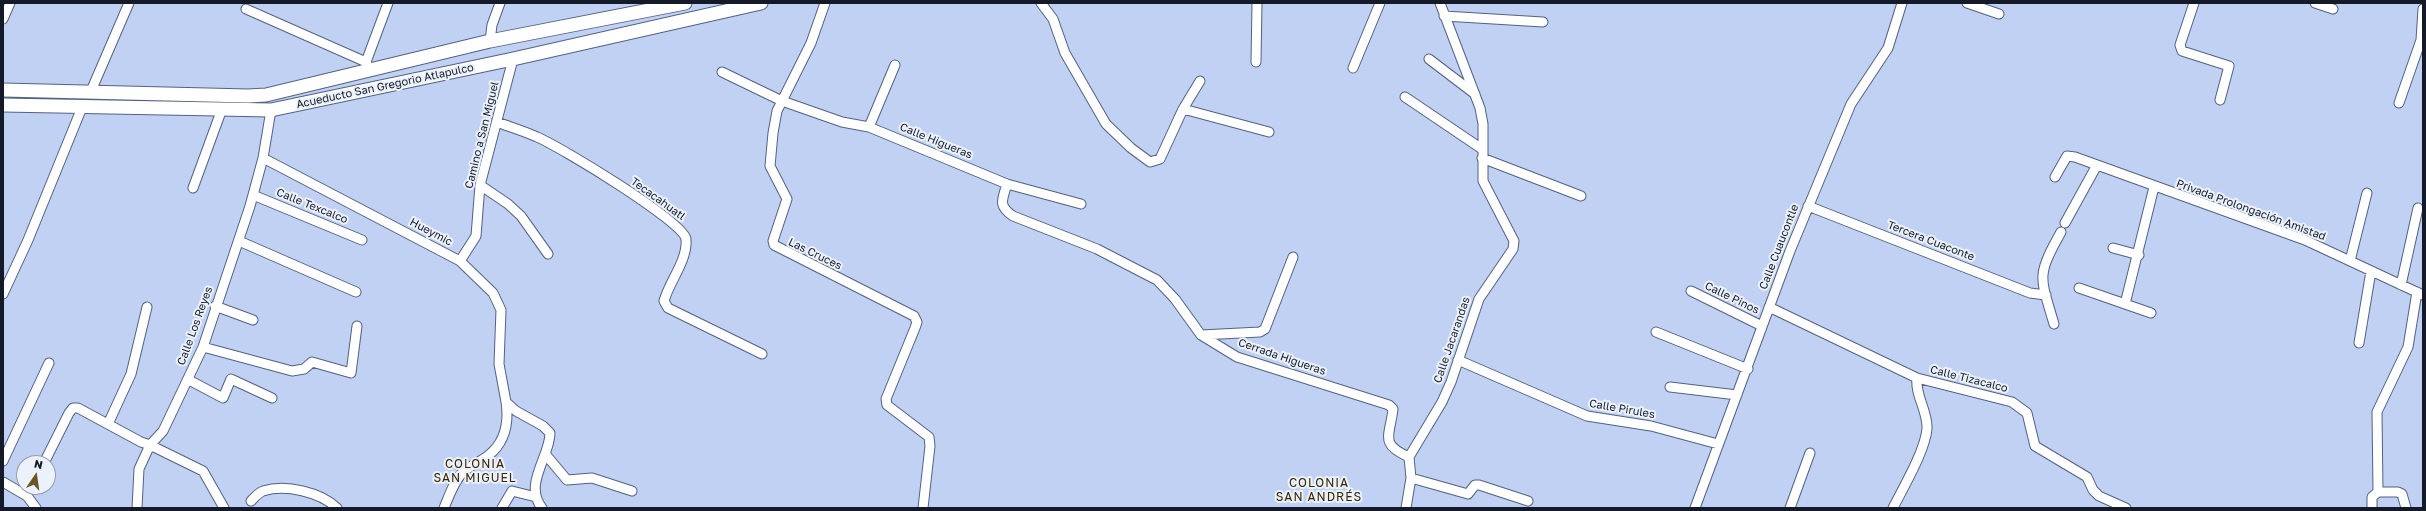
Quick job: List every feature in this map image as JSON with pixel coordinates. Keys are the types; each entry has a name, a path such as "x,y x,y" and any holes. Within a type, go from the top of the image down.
{"street":[{"path":"3,19 10,3"},
{"path":"91,91 129,3"},
{"path":"246,9 368,66 388,3"},
{"path":"490,41 492,25 500,3"},
{"name":"Acueducto San Gregorio Atlapulco","path":"3,90 248,96 266,95 368,66 685,3"},
{"name":"Acueducto San Gregorio Atlapulco","path":"3,105 83,105 271,110 513,59 761,3"},
{"name":"Las Cruces","path":"825,3 811,43 778,111 770,156 770,166 787,199 773,241 774,245 914,316 917,322 915,328 886,399 887,404 929,437 930,446 923,508"},
{"path":"1041,3 1053,19 1065,53 1106,124 1142,158 1150,162 1160,159 1183,109 1200,81"},
{"path":"1256,62 1257,3"},
{"path":"1353,68 1380,3"},
{"name":"Calle Jacarandas","path":"1409,457 1442,402 1458,360 1478,298 1513,249 1514,241 1482,181 1484,124 1476,95 1440,3"},
{"name":"Calle Cuaucontle","path":"1695,508 1736,395 1748,369 1762,326 1808,206 1851,104 1888,48 1902,3"},
{"path":"1967,3 1999,14"},
{"path":"2194,3 2180,45 2182,51 2228,65 2229,70 2220,100"},
{"path":"2315,3 2333,9"},
{"path":"2399,103 2421,40 2423,9"},
{"path":"1444,16 1543,22"},
{"name":"Camino a San Miguel","path":"460,261 476,236 480,185 513,59"},
{"path":"1429,59 1476,95"},
{"path":"869,127 895,66"},
{"name":"Calle Higueras","path":"722,72 782,101 842,122 869,127 1007,184 1081,204"},
{"path":"1405,97 1482,154 1581,196"},
{"path":"3,294 28,240 83,105"},
{"path":"193,188 222,109"},
{"path":"1183,109 1269,132"},
{"name":"Calle Los Reyes","path":"137,508 140,469 150,445 163,431 189,380 203,347 215,306 239,241 263,158 271,110"},
{"name":"Tecacahuatl","path":"497,122 538,137 639,198 678,226 686,238 685,251 666,293 664,302 668,308 762,354"},
{"name":"Privada Prolongación Amistad","path":"2055,177 2067,156 2097,165 2154,188 2305,240 2420,293"},
{"name":"Hueymic","path":"263,158 460,261 493,293 501,310 499,364 506,402"},
{"path":"2066,223 2097,165"},
{"name":"Cerrada Higueras","path":"1007,184 1002,203 1004,210 1013,216 1097,249 1157,280 1175,299 1201,335 1237,357 1389,405 1392,409 1387,437 1389,444 1395,451 1409,457"},
{"path":"480,185 508,204 521,216 548,254"},
{"path":"2125,304 2139,255 2154,188"},
{"path":"2350,261 2367,193"},
{"name":"Calle Texcalco","path":"253,195 362,240"},
{"name":"Tercera Cuaconte","path":"1808,206 2030,292 2046,295"},
{"path":"2401,285 2418,208"},
{"path":"2054,324 2041,281 2042,267 2061,232"},
{"path":"239,241 356,292"},
{"path":"2113,248 2139,255"},
{"path":"1201,335 1260,332 1265,329 1293,257"},
{"path":"2359,343 2371,271"},
{"path":"2079,288 2151,313"},
{"name":"Calle Pinos","path":"1691,291 1762,326"},
{"path":"2378,492 2377,412 2408,347 2420,293"},
{"path":"215,306 253,320"},
{"path":"108,424 131,374 147,307"},
{"name":"Calle Tizacalco","path":"1769,307 1917,378 1981,395 1994,396 2023,408 2030,421 2035,446 2086,477 2093,490 2099,496 2126,508"},
{"path":"203,347 297,372 304,369 312,362 351,373 357,326"},
{"path":"1656,332 1748,369"},
{"name":"Calle Pirules","path":"1458,360 1587,416 1651,426 1718,444"},
{"path":"3,461 49,363"},
{"path":"1893,508 1912,470 1927,429 1916,387 1917,378"},
{"path":"189,380 223,398 231,379 272,398"},
{"path":"1670,387 1736,395"},
{"path":"506,402 516,411 543,426 550,433 546,455 536,480 536,497 542,508"},
{"path":"444,508 462,473 490,455 501,442 508,418 506,402"},
{"path":"48,455 73,408 78,408 140,442 150,445 203,471 224,508"},
{"path":"1790,508 1810,454"},
{"path":"546,455 567,480 592,478 632,492"},
{"path":"1406,508 1411,478 1409,457"},
{"path":"1411,478 1468,494 1475,485 1480,485 1528,501"},
{"path":"3,482 28,496 36,508"},
{"path":"251,501 261,492 277,488 314,494 329,500 337,508"},
{"path":"502,508 512,491 536,497"},
{"path":"2372,508 2372,497 2374,493 2378,492 2398,492 2402,494 2406,508"}],"district":[{"name":"COLONIA SAN MIGUEL","path":"475,471"},
{"name":"COLONIA SAN ANDRÉS","path":"1319,490"}]}
